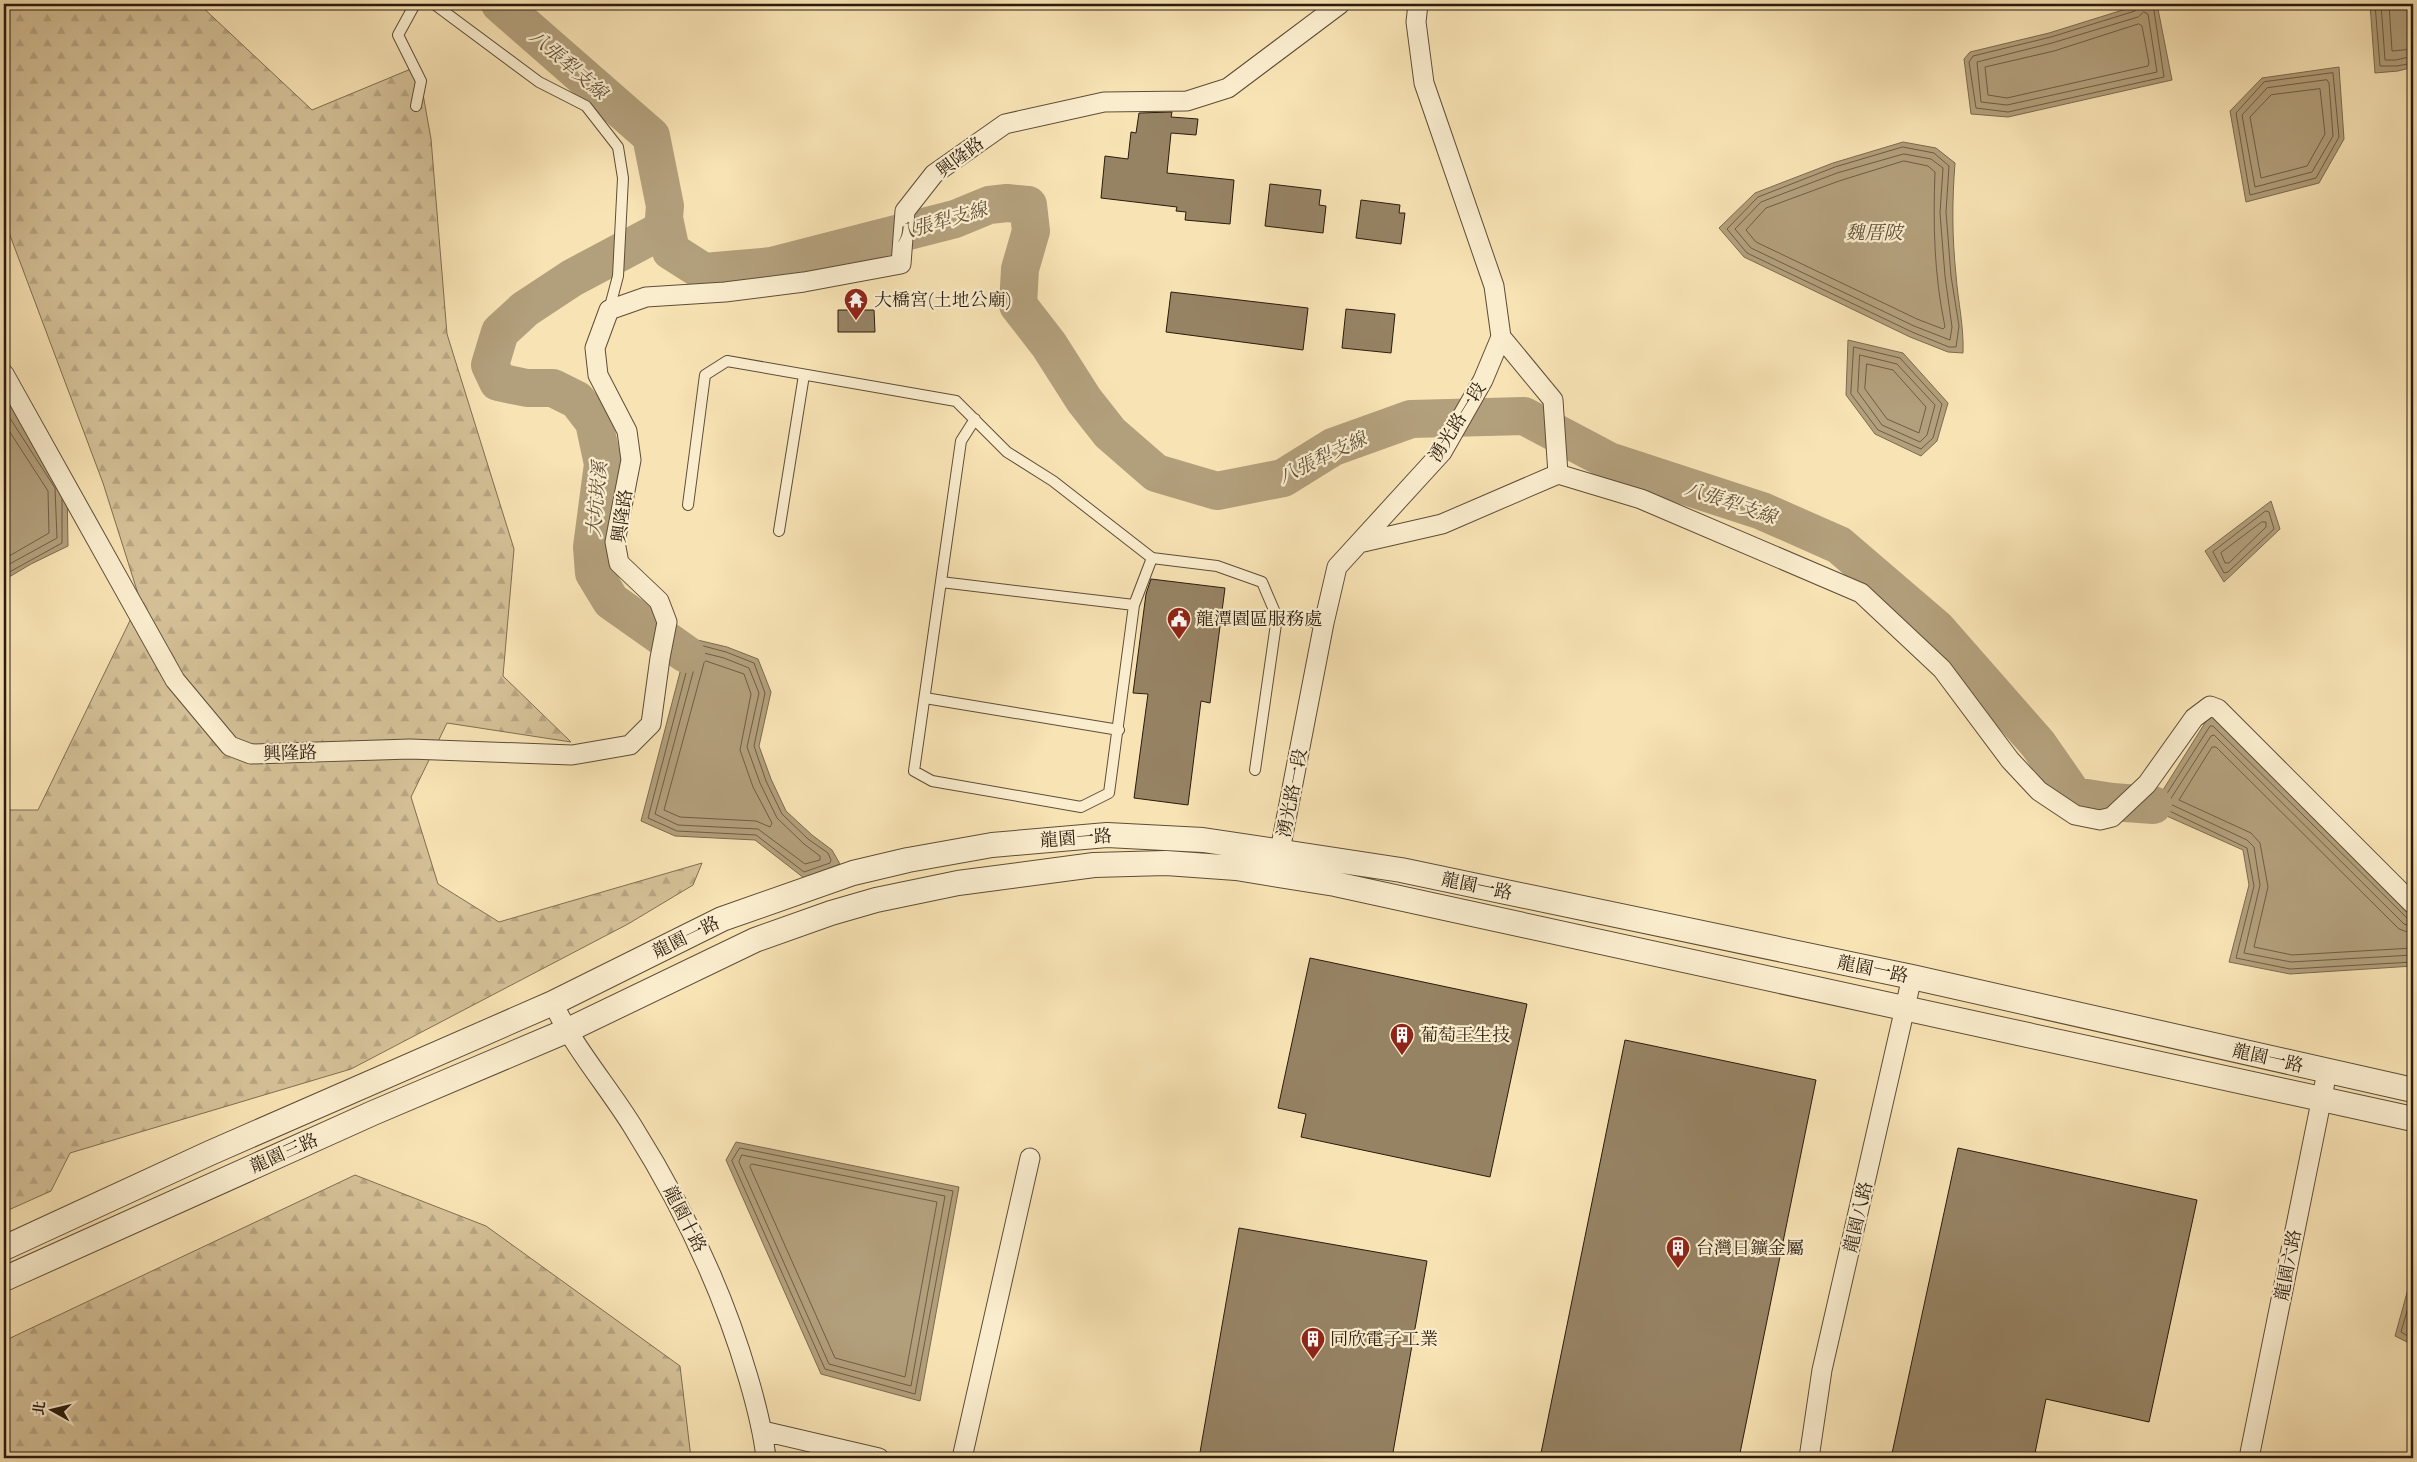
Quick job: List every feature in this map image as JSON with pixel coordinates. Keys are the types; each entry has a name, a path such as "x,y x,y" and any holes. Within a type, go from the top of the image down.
{"street":[{"name":"興隆路","path":"4,374 175,680 230,746 251,754 410,749 572,755 630,745 651,724 667,622 659,601 619,563 615,542 631,460 627,431 598,375 595,348 610,310 646,297 725,292 804,282 901,264 905,211 934,174 1005,124 1104,102 1187,101 1228,88 1340,4"},
{"name":"湧光路一段","path":"1275,874 1324,623 1337,567 1442,452 1484,380 1501,337 1494,286 1424,83 1416,22 1418,4"},
{"path":"1501,337 1553,400 1558,474"},
{"path":"1359,543 1442,524 1558,474 1641,499 1861,593 1942,668 2010,760 2040,791 2075,815 2100,820 2112,816 2147,784 2194,718 2210,706 2218,709 2413,904"},
{"name":"龍園一路","path":"553,1003 722,919 836,878 908,860 992,845 1107,835 1203,840 1281,850 1402,870 1912,978 2413,1090"},
{"name":"龍園一路","path":"566,1031 755,940 876,900 958,883 1094,865 1166,863 1236,868 1345,886 1906,1010 2413,1119"},
{"name":"龍園八路","path":"1809,1458 1822,1370 1912,978"},
{"name":"龍園十路","path":"553,1003 566,1031 633,1126 674,1196 705,1258 736,1335 763,1431 766,1458"},
{"name":"龍園三路","path":"4,1248 210,1153 553,1003"},
{"name":"龍園三路","path":"4,1279 373,1113 566,1031"},
{"name":"龍園六路","path":"2249,1458 2327,1072"},
{"path":"962,1458 1030,1158"},
{"path":"763,1431 879,1458"}],"lane":[{"path":"415,4 398,34 421,81 416,106"},
{"path":"434,4 539,82 586,106 618,146 623,178 618,276 610,310"},
{"path":"688,505 705,375 727,361 956,401 1007,452 1053,481 1152,558 1217,566 1262,582 1277,617 1255,770"},
{"path":"779,531 804,375"},
{"path":"975,419 961,441 914,771 932,780 1081,807 1109,793 1119,730 1134,605 1152,558"},
{"path":"941,582 1134,605"},
{"path":"1277,617 1324,623"},
{"path":"925,698 1119,730"}],"green space":[{"path":"4,4 199,4 312,110 418,66 431,139 447,334 514,549 503,676 571,742 447,723 411,797 438,884 499,922 702,863 693,885 628,924 351,1069 70,1153 51,1191 4,1212 4,810 38,810 140,600 103,483 8,230 4,225"},
{"path":"355,1175 486,1226 680,1366 691,1458 4,1458 4,1341"}],"water":[{"path":"2142,4 2157,4 2172,80 2008,117 1971,114 1964,59 1970,52 2049,33"},
{"path":"2370,4 2413,4 2413,67 2398,71 2375,73"},
{"path":"2339,67 2344,139 2319,183 2246,202 2230,111 2262,78"},
{"name":"魏厝陂","path":"1903,142 1936,148 1955,163 1953,233 1963,333 1963,353 1948,352 1910,337 1744,257 1719,228 1755,193 1833,163"},
{"path":"1848,340 1903,353 1948,403 1937,441 1921,456 1875,434 1846,395"},
{"path":"4,388 67,485 68,546 4,580"},
{"path":"2271,501 2280,529 2224,582 2205,551"},
{"path":"689,638 727,647 758,659 771,692 759,746 771,779 786,811 832,850 840,864 804,878 755,840 675,836 641,821"},
{"path":"2210,715 2413,917 2413,966 2290,974 2229,962 2249,885 2243,850 2151,809"},
{"path":"736,1142 959,1187 920,1401 821,1374 726,1160"},
{"path":"2413,1271 2413,1345 2395,1336"}],"building":[{"path":"1172,112 1171,117 1198,119 1196,135 1171,133 1167,173 1234,180 1230,224 1185,220 1186,212 1176,211 1177,207 1101,198 1105,156 1128,159 1131,132 1136,133 1139,113"},
{"path":"1270,184 1321,190 1319,205 1326,206 1323,233 1265,226"},
{"path":"1361,200 1400,205 1399,213 1405,213 1401,244 1356,238"},
{"path":"1171,292 1308,308 1303,350 1166,332"},
{"path":"1346,309 1395,314 1391,353 1342,348"},
{"name":"大橋宮(土地公廟)","path":"838,310 874,310 875,332 838,332"},
{"name":"龍潭園區服務處","path":"1151,579 1225,588 1210,703 1201,701 1188,805 1134,798 1148,694 1133,693 1146,594"},
{"name":"葡萄王生技","path":"1310,958 1527,1004 1490,1177 1301,1137 1306,1114 1278,1108"},
{"name":"台灣日鑛金屬","path":"1625,1040 1816,1080 1739,1458 1540,1458"},
{"path":"1958,1148 2197,1200 2149,1422 2046,1399 2034,1458 1891,1458"},
{"name":"同欣電子工業","path":"1239,1228 1427,1261 1392,1458 1199,1458"}],"waterway":[{"name":"八張犁支線","path":"500,4 651,136 665,206 664,218 671,251 704,272 772,266 955,219 989,205 1007,203 1028,205 1031,231 1020,269 1018,305 1049,345 1084,400 1110,433 1156,473 1217,491 1283,478 1333,447 1411,419 1524,416 1609,461 1762,511 1839,545 1937,629 2038,744 2074,796 2112,802 2153,805"},
{"name":"大坑崁溪","path":"666,228 572,278 525,309 500,332 490,365 498,382 527,388 553,388 577,400 594,422 603,464 592,547 594,573 611,601 686,654"}],"place":[{"name":"大橋宮(土地公廟)","path":"856,321"},
{"name":"龍潭園區服務處","path":"1179,640"},
{"name":"葡萄王生技","path":"1402,1056"},
{"name":"台灣日鑛金屬","path":"1678,1269"},
{"name":"同欣電子工業","path":"1313,1360"}]}
